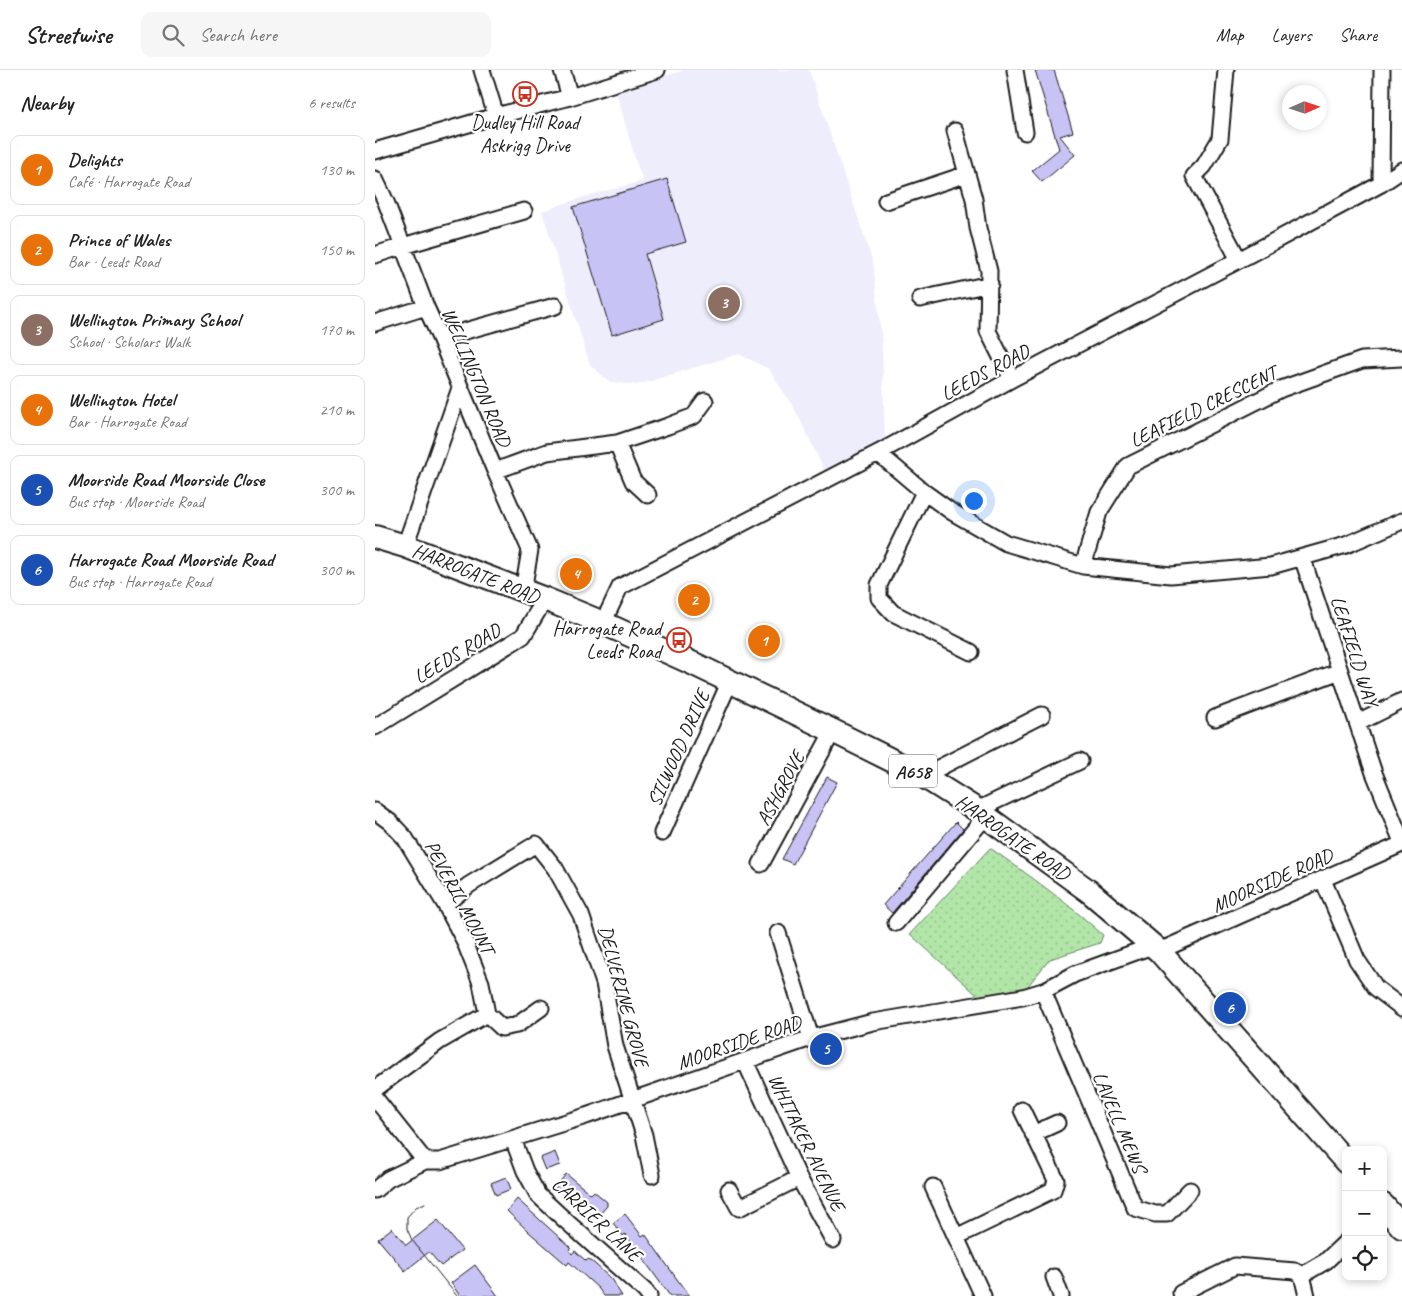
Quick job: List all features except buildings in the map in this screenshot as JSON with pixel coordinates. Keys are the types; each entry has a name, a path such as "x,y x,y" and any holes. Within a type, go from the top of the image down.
{"highway":[{"name":"HARROGATE ROAD","path":"375,537 405,546 603,622 730,680 923,776 981,813 1090,892 1155,948 1342,1158"},
{"path":"1387,1211 1402,1227"}],"street":[{"path":"482,70 496,116"},
{"path":"562,70 570,98"},
{"path":"375,152 496,116 570,98 657,70"},
{"path":"1015,70 1025,132"},
{"path":"1227,70 1220,139 1204,166 1193,176 1239,260"},
{"path":"1381,184 1383,70"},
{"path":"955,131 974,199 978,228 989,271 988,331 1012,379"},
{"name":"LEEDS ROAD","path":"603,622 620,587 878,453 1012,379 1381,184 1402,170"},
{"path":"886,200 967,174"},
{"name":"WELLINGTON ROAD","path":"375,180 460,388 531,550 523,591"},
{"path":"375,255 524,211"},
{"path":"920,299 989,284"},
{"path":"440,338 555,306"},
{"path":"375,323 426,307"},
{"name":"LEAFIELD CRESCENT","path":"1083,566 1099,512 1127,466 1281,388 1362,360 1402,358"},
{"path":"405,546 460,388"},
{"path":"495,471 547,452 617,443 694,416 705,401"},
{"path":"617,443 633,481 648,495"},
{"path":"878,453 924,492 952,512 1006,543 1083,566 1171,575 1271,566 1346,545 1402,521"},
{"path":"924,492 879,585 879,598 893,613 971,652"},
{"name":"LEAFIELD WAY","path":"1302,557 1374,773 1402,843"},
{"name":"LEEDS ROAD","path":"375,726 523,636 545,599"},
{"path":"1215,718 1340,671"},
{"name":"SILWOOD DRIVE","path":"662,833 730,680"},
{"path":"1358,723 1402,701"},
{"path":"923,776 1042,714"},
{"name":"ASHGROVE","path":"761,864 833,731"},
{"path":"896,923 981,813 1079,761"},
{"name":"PEVERIL MOUNT","path":"375,811 390,822 405,838 445,904 464,940 481,983 487,1014"},
{"name":"MOORSIDE ROAD","path":"375,1190 388,1180 425,1161 440,1161 586,1116 811,1038 873,1022 1023,997 1043,991 1075,974 1155,948 1323,880 1402,843"},
{"name":"DELVERINE GROVE","path":"445,904 469,885 536,844 555,868 581,915 604,983 615,1046 633,1099"},
{"path":"1323,880 1357,960 1376,988 1402,1008"},
{"path":"777,933 811,1038"},
{"name":"LAVELL MEWS","path":"1043,991 1135,1208 1155,1214 1167,1214 1190,1190"},
{"path":"375,1089 440,1040 487,1014 502,1028 517,1025 541,1008"},
{"name":"WHITAKER AVENUE","path":"745,1061 799,1178 833,1240"},
{"path":"375,1098 425,1161"},
{"path":"633,1099 645,1135 652,1175"},
{"path":"956,1237 1053,1190 1055,1180 1022,1110"},
{"path":"1033,1134 1057,1123"},
{"name":"CARRIER LANE","path":"513,1139 525,1170 538,1195 649,1296"},
{"path":"729,1190 739,1208 799,1178"},
{"path":"933,1187 983,1296"},
{"path":"1302,1275 1326,1262 1342,1246"},
{"path":"1181,1293 1235,1266 1295,1271 1302,1275 1307,1296"},
{"path":"1054,1277 1061,1296"}],"shaded area":[{"path":"684,70 809,70 873,263 882,343 885,441 824,470 797,413 769,369 739,354 637,385 610,382 590,365 542,211 643,181 616,91"}],"green space":[{"path":"990,848 1048,890 1103,935 1100,943 1050,959 1027,987 978,996 910,934"}],"tram line":[{"path":"425,1203 416,1207 407,1217 407,1229 412,1240 457,1296"}],"place":[{"name":"Dudley Hill Road Askrigg Drive","path":"525,94"},
{"name":"Wellington Primary School","path":"724,303"},
{"name":"Wellington Hotel","path":"576,574"},
{"name":"Prince of Wales","path":"694,600"},
{"name":"Harrogate Road Leeds Road","path":"679,640"},
{"name":"Delights","path":"764,641"},
{"name":"Harrogate Road Moorside Road","path":"1230,1008"},
{"name":"Moorside Road Moorside Close","path":"826,1049"}]}
